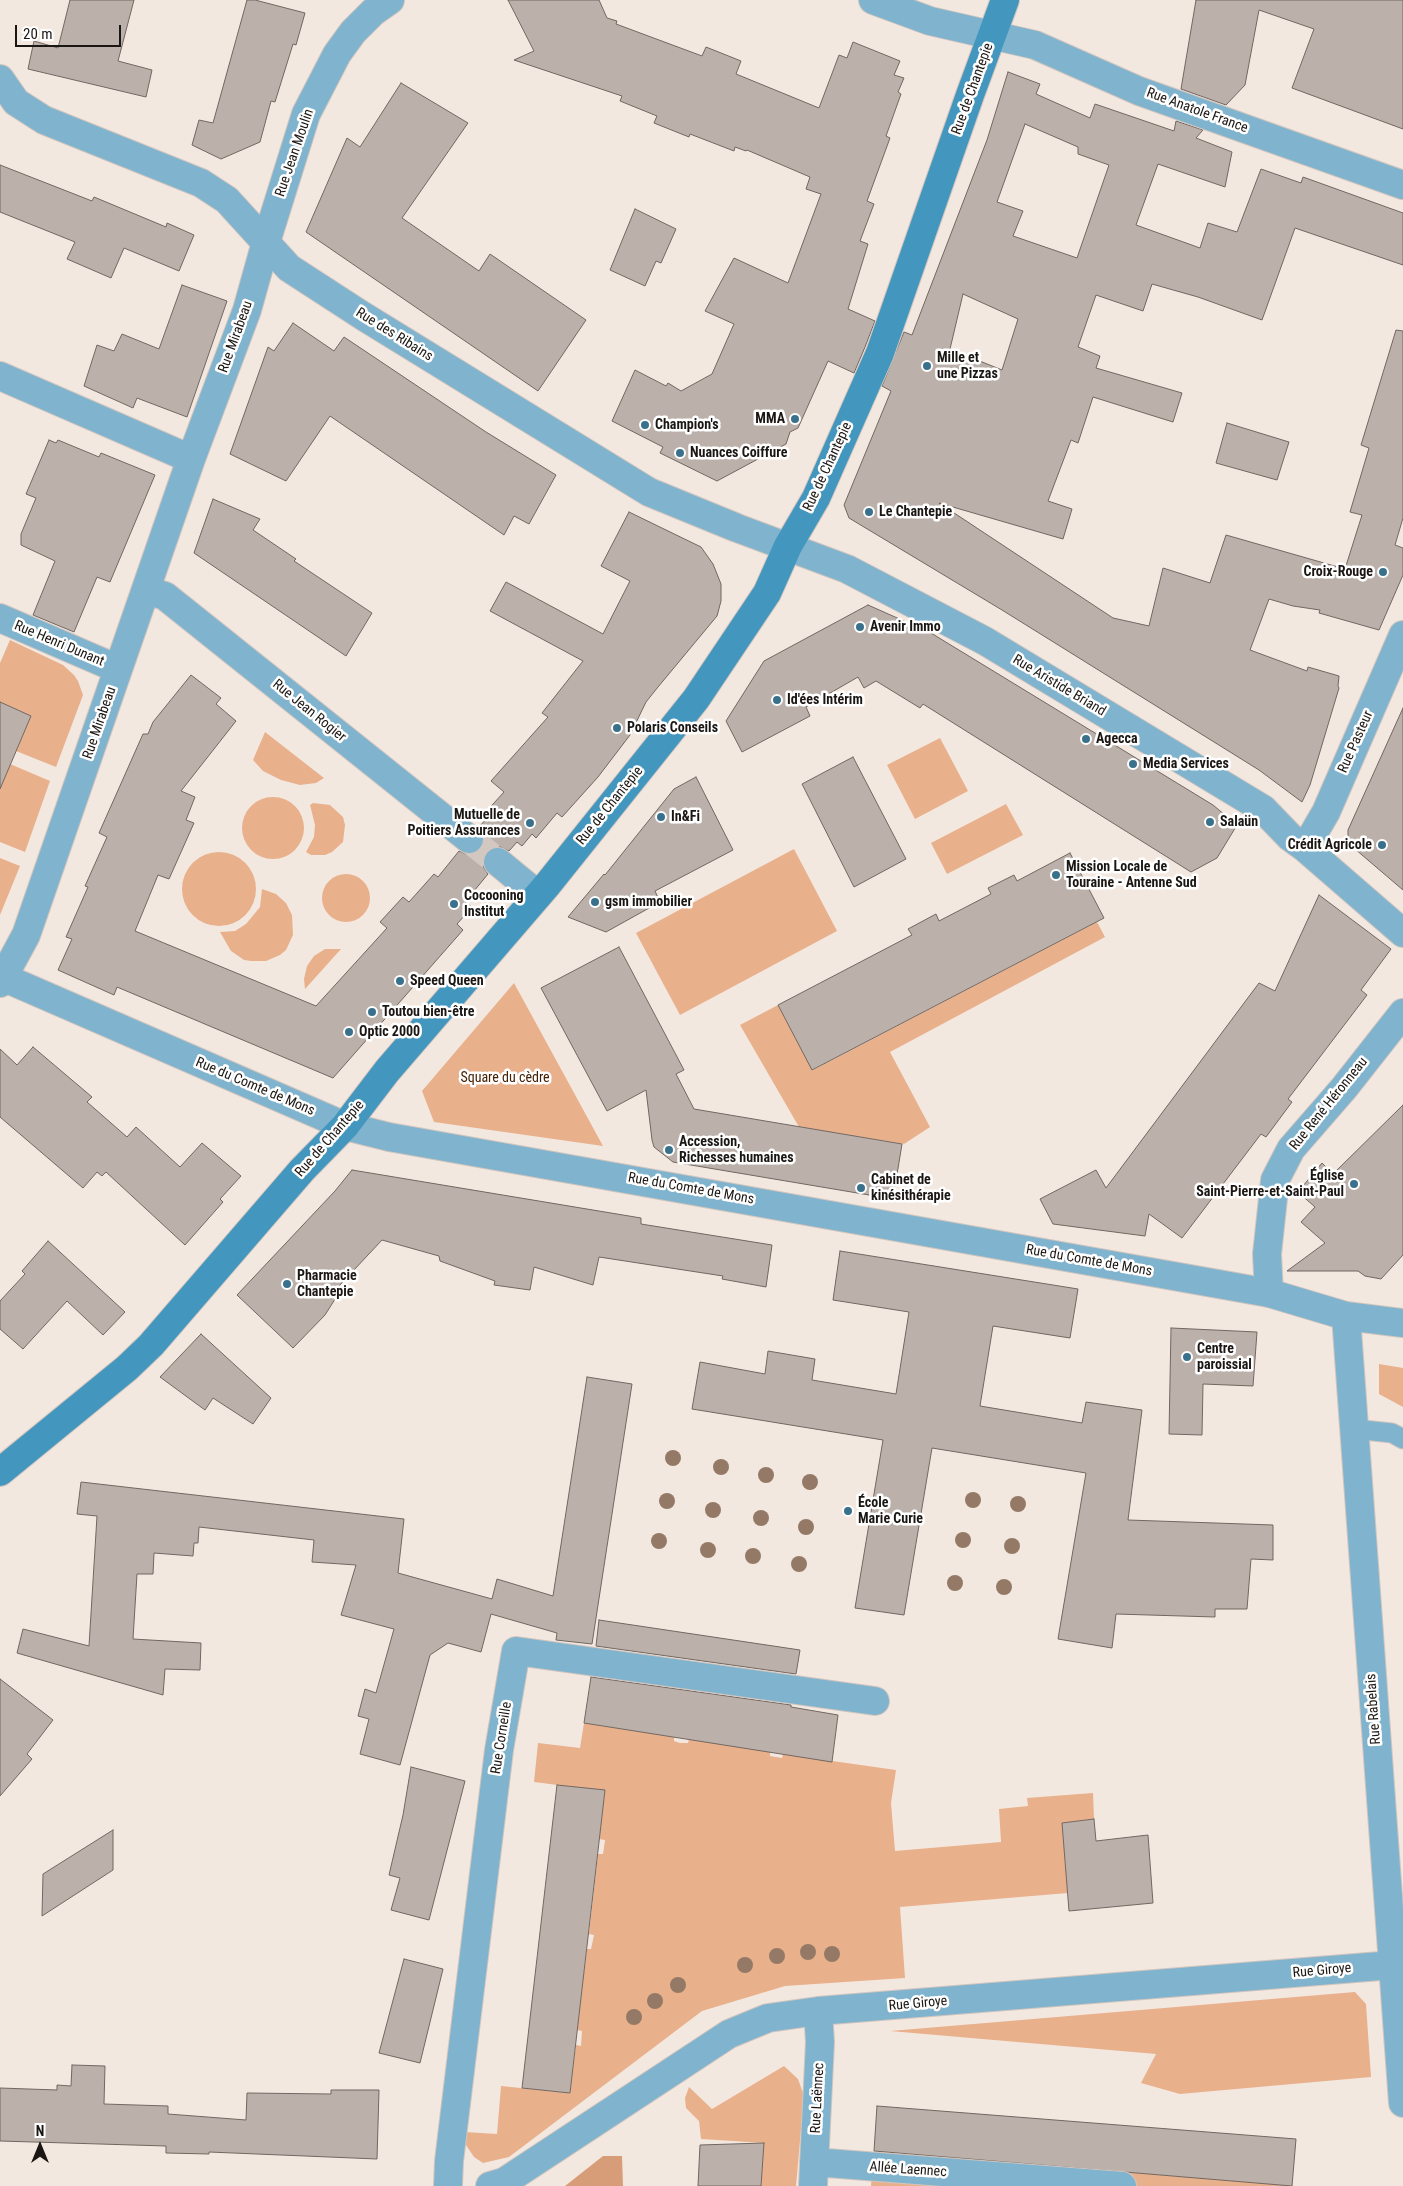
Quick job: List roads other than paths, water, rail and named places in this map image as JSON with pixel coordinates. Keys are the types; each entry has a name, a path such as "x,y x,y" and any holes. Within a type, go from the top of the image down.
{"street":[{"name":"Rue Jean Moulin","path":"266,242 306,114 324,78 353,32 390,0"},
{"path":"873,0 930,21 993,34"},
{"name":"Rue de Chantepie","path":"0,1472 127,1368 151,1345 302,1170 345,1126 387,1071 538,895 696,699 767,593 788,546 816,498 880,353 1005,0"},
{"name":"Rue Anatole France","path":"993,34 1035,45 1139,91 1403,185"},
{"name":"Rue des Ribains","path":"0,79 8,102 44,120 200,183 227,200 289,268 363,316 649,492 737,528 788,546"},
{"name":"Rue Mirabeau","path":"1,979 26,935 191,459 247,310 266,242"},
{"path":"0,376 191,459"},
{"name":"Rue Aristide Briand","path":"788,546 847,569 984,642 1263,809 1290,837 1403,933"},
{"name":"Rue Jean Rogier","path":"146,590 165,596 469,839"},
{"name":"Rue Henri Dunant","path":"0,618 118,669"},
{"name":"Rue Pasteur","path":"1305,848 1326,812 1403,636"},
{"path":"498,862 538,895"},
{"name":"Rue du Comte de Mons","path":"1,979 345,1126 389,1137 624,1177 1269,1293 1346,1316 1403,1323"},
{"name":"Rue René Héronneau","path":"1269,1293 1267,1254 1275,1180 1292,1149 1344,1088 1403,1013"},
{"name":"Rue Rabelais","path":"1346,1316 1403,2103"},
{"name":"Rue Corneille","path":"448,2186 449,2161 499,1750 516,1650 875,1701"},
{"name":"Rue Giroye","path":"490,2186 504,2182 729,2034 768,2018 818,2011 1393,1965"},
{"name":"Rue Laënnec","path":"813,2174 820,2042 818,2011"},
{"name":"Allée Laennec","path":"813,2174 1122,2186"}],"lane":[{"path":"1354,1428 1392,1433 1403,1439"}],"tunnel":[{"path":"469,839 498,862"}],"place":[{"name":"Mille et une Pizzas","path":"927,366"},
{"name":"MMA","path":"795,419"},
{"name":"Champion's","path":"645,425"},
{"name":"Nuances Coiffure","path":"680,453"},
{"name":"Le Chantepie","path":"869,512"},
{"name":"Croix-Rouge","path":"1383,572"},
{"name":"Avenir Immo","path":"860,627"},
{"name":"Id'ées Intérim","path":"777,700"},
{"name":"Polaris Conseils","path":"617,728"},
{"name":"Agecca","path":"1086,739"},
{"name":"Media Services","path":"1133,764"},
{"name":"In&Fi","path":"661,817"},
{"name":"Salaün","path":"1210,822"},
{"name":"Mutuelle de Poitiers Assurances","path":"530,823"},
{"name":"Crédit Agricole","path":"1382,845"},
{"name":"Mission Locale de Touraine - Antenne Sud","path":"1056,875"},
{"name":"gsm immobilier","path":"595,902"},
{"name":"Cocooning Institut","path":"454,904"},
{"name":"Speed Queen","path":"400,981"},
{"name":"Toutou bien-être","path":"372,1012"},
{"name":"Optic 2000","path":"349,1032"},
{"name":"Accession, Richesses humaines","path":"669,1150"},
{"name":"Église Saint-Pierre-et-Saint-Paul","path":"1354,1184"},
{"name":"Cabinet de kinésithérapie","path":"861,1188"},
{"name":"Pharmacie Chantepie","path":"287,1284"},
{"name":"Centre paroissial","path":"1187,1357"},
{"name":"École Marie Curie","path":"848,1511"}],"park label":[{"name":"Square du cèdre","path":"505,1078"}]}
